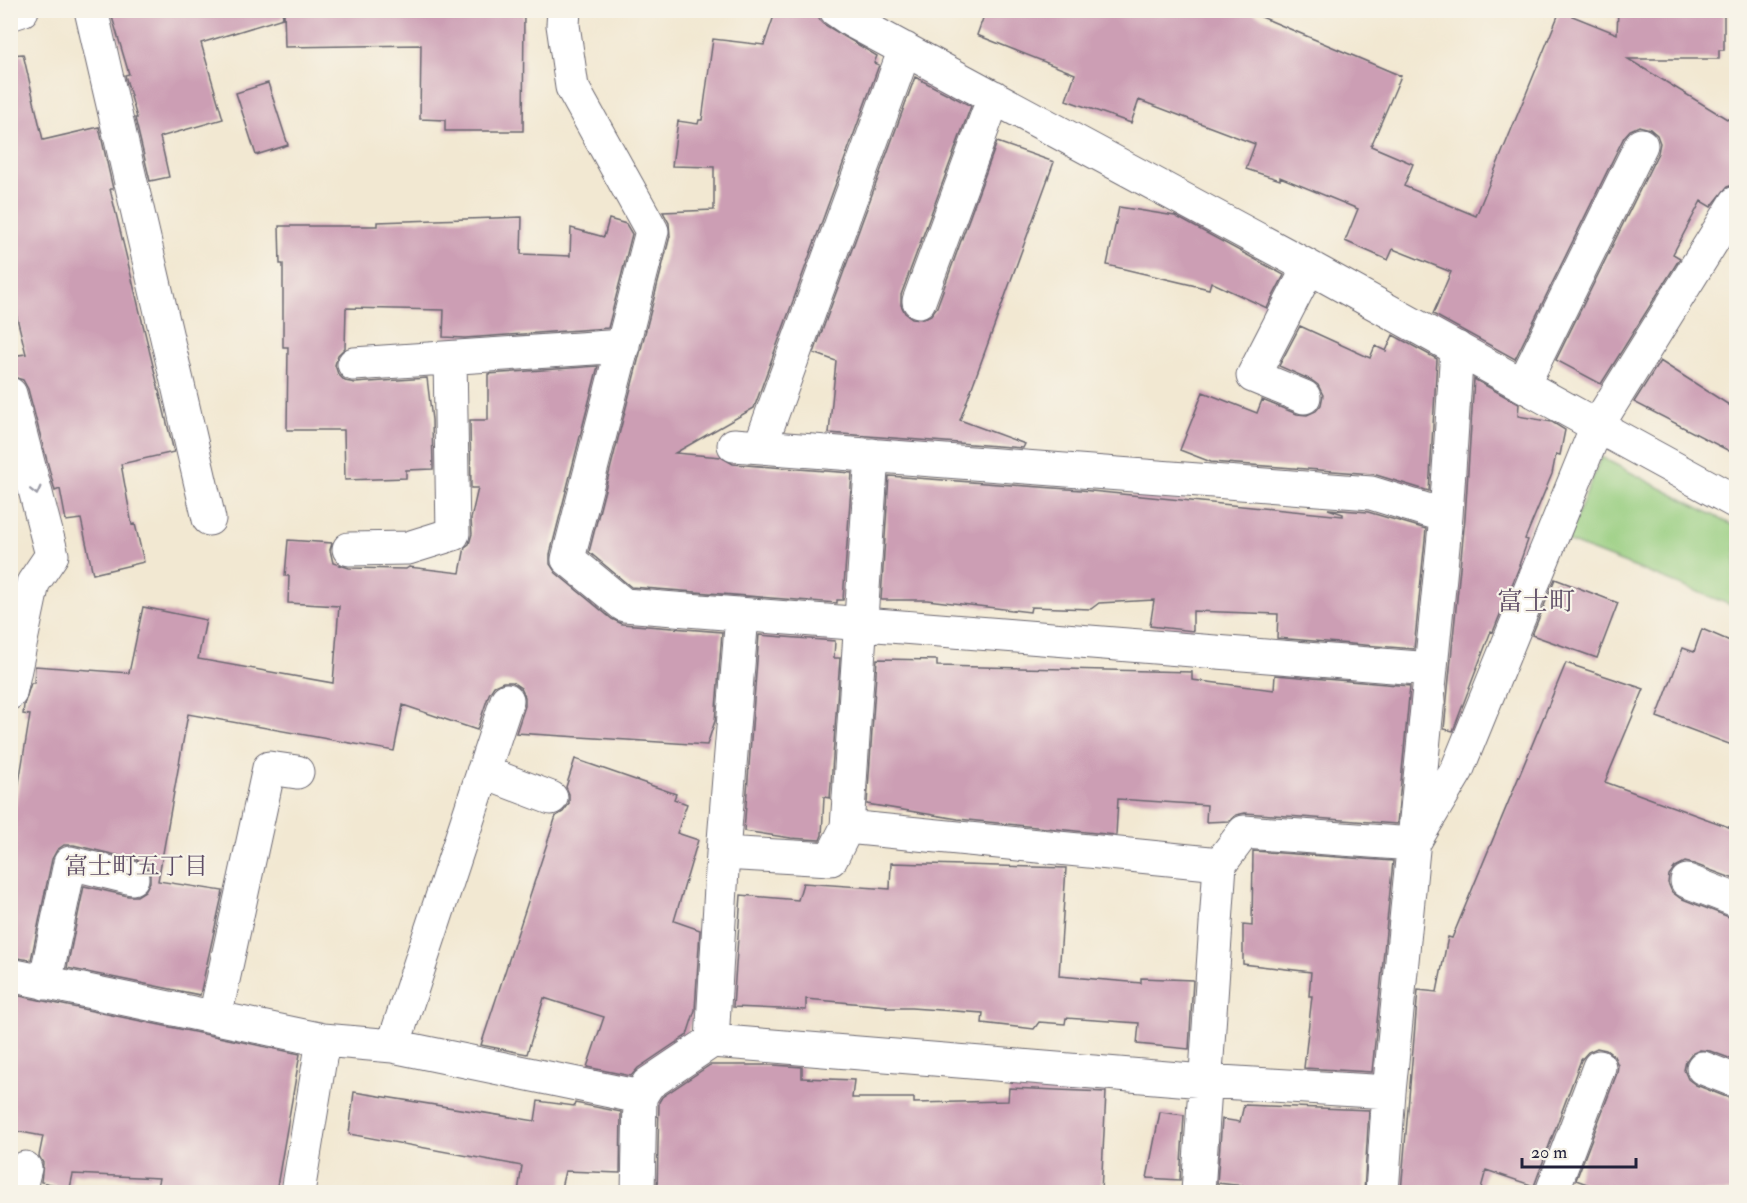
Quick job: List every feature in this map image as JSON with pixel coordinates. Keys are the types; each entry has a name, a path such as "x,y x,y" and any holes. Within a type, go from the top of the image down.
{"street":[{"path":"10,14 22,10"},
{"path":"91,10 209,519"},
{"path":"564,10 563,25 572,87 652,231 567,559 624,605 1431,669"},
{"path":"836,10 852,21 1737,501"},
{"path":"904,49 747,446 1371,493 1446,516"},
{"path":"920,301 994,97"},
{"path":"1523,385 1641,145"},
{"path":"1413,844 1457,770 1597,426 1737,203"},
{"path":"1304,397 1253,376 1309,267"},
{"path":"354,364 623,346"},
{"path":"1382,1192 1389,1092 1446,516 1458,348"},
{"path":"349,549 408,549 453,534 450,358"},
{"path":"10,394 16,439 52,555 22,585 10,693"},
{"path":"723,853 831,859 847,826 872,455"},
{"path":"712,1041 723,853 742,615"},
{"path":"393,1047 507,700"},
{"path":"214,1017 269,768 297,772"},
{"path":"483,772 551,798"},
{"path":"847,826 1220,864"},
{"path":"1198,1192 1220,864 1244,832 1413,844"},
{"path":"45,983 70,863 132,878"},
{"path":"1687,881 1737,900"},
{"path":"10,975 323,1040 393,1047 640,1097"},
{"path":"298,1192 323,1040"},
{"path":"639,1192 640,1097 648,1084 712,1041 1204,1081 1389,1092"},
{"path":"1552,1192 1599,1067"},
{"path":"1703,1068 1737,1081"}],"green space":[{"path":"1601,457 1736,527 1736,607 1567,541"}],"building":[{"path":"110,10 282,10 283,18 201,43 223,119 160,137 169,177 150,181 135,118 137,118 125,75 129,74"},
{"path":"284,10 524,10 523,131 445,131 445,120 420,119 421,45 285,47"},
{"path":"776,10 818,10 819,19 825,25 877,56 874,63 879,65 754,408 675,453 721,457 733,464 852,473 843,600 837,600 837,603 631,587 589,552 670,236 669,223 663,212 714,210 714,167 672,166 678,121 698,124 699,120 702,120 713,39 764,45"},
{"path":"986,10 1245,10 1401,76 1371,146 1413,164 1404,186 1476,216 1560,11 1617,34 1618,10 1724,10 1724,50 1719,50 1719,59 1628,59 1737,125 1737,184 1727,187 1711,207 1701,201 1673,254 1680,258 1601,384 1556,360 1658,153 1660,143 1657,135 1650,129 1639,126 1630,130 1624,137 1515,359 1433,314 1451,272 1393,249 1388,260 1345,241 1358,209 1280,177 1280,180 1246,169 1255,144 1139,100 1131,123 1066,100 1075,74 977,35"},
{"path":"23,54 43,140 99,127 113,189 110,189 174,452 121,464 132,525 135,524 144,562 93,574 81,519 66,521 60,489 55,491 28,389 23,380 10,376 10,356 26,354 10,290 10,55"},
{"path":"915,77 971,106 901,295 901,305 905,313 912,318 923,319 931,315 937,307 997,142 1054,162 960,420 1025,444 1023,448 829,433 836,361 814,353"},
{"path":"268,83 288,145 256,155 236,93"},
{"path":"1119,207 1175,216 1284,275 1267,308 1211,282 1209,289 1107,265"},
{"path":"522,217 521,254 570,256 571,228 604,237 609,219 626,224 632,234 608,328 465,338 443,337 444,310 346,308 345,348 338,355 335,365 338,374 345,381 355,383 427,378 432,420 433,469 406,470 406,478 345,480 344,430 287,430 288,347 283,347 283,264 280,264 279,226 377,226 377,222"},
{"path":"1300,326 1370,358 1375,346 1386,351 1393,335 1437,359 1429,491 1373,474 1211,462 1180,450 1203,392 1257,413 1262,400 1297,414 1307,415 1316,411 1321,405 1323,395 1318,385 1279,366"},
{"path":"1660,361 1737,410 1737,455 1634,402"},
{"path":"598,366 550,554 550,564 556,573 612,619 622,624 722,632 715,721 707,745 516,733 525,706 525,697 521,688 512,682 503,682 494,686 477,730 403,705 394,751 188,714 158,881 223,891 200,995 67,968 84,886 137,896 145,891 150,882 150,873 145,865 137,860 74,845 64,845 57,850 52,859 31,960 10,957 10,838 30,715 23,714 24,705 31,683 34,683 35,666 129,673 143,607 206,620 198,659 333,683 339,606 288,603 289,576 285,576 288,540 332,543 330,550 333,563 349,568 406,569 409,567 460,573 465,547 469,544 472,534 471,519 478,488 471,488 470,420 488,420 488,374"},
{"path":"1474,379 1519,404 1518,416 1552,422 1565,430 1560,455 1556,454 1552,474 1525,539 1528,540 1520,565 1493,632 1491,631 1453,731 1444,729 1465,518"},
{"path":"889,476 1081,490 1343,516 1343,514 1328,509 1368,512 1426,529 1414,649 1277,638 1278,614 1193,611 1193,631 1150,626 1154,600 1099,603 1091,609 1031,607 1030,612 927,600 881,600"},
{"path":"1555,579 1618,603 1597,658 1532,635"},
{"path":"1702,629 1737,644 1737,747 1657,717 1683,648 1694,652"},
{"path":"759,635 835,641 834,658 840,658 830,798 824,797 820,840 744,831"},
{"path":"877,659 937,660 937,666 1192,672 1192,680 1274,690 1275,675 1410,686 1397,824 1245,813 1236,815 1229,821 1206,822 1207,805 1118,799 1116,835 958,819 867,804"},
{"path":"1566,663 1644,689 1605,782 1737,830 1737,880 1685,862 1675,867 1669,875 1668,883 1672,892 1680,898 1737,918 1737,1061 1710,1051 1700,1050 1691,1054 1684,1070 1688,1079 1696,1085 1737,1099 1737,1192 1609,1192 1576,1180 1617,1073 1618,1065 1614,1056 1606,1050 1597,1048 1588,1052 1581,1060 1534,1186 1486,1170 1480,1192 1401,1192 1418,990 1437,992 1448,937 1452,938"},
{"path":"575,759 676,794 674,799 687,804 677,833 698,840 674,921 700,930 695,1010 687,1035 638,1068 631,1076 587,1067 604,1017 544,998 527,1054 481,1045 556,816 563,812 569,804 566,787"},
{"path":"1253,851 1393,861 1372,1072 1304,1068 1312,996 1309,996 1311,972 1243,964 1243,925 1252,926"},
{"path":"891,863 1066,868 1059,976 1141,983 1141,978 1193,980 1189,1049 1137,1044 1139,1023 1066,1018 1065,1024 1039,1022 1034,1029 982,1023 983,1013 886,1008 887,1006 806,999 806,1010 733,1007 741,895 798,900 803,883 890,889"},
{"path":"10,994 300,1054 276,1192 156,1192 159,1178 73,1174 70,1188 41,1182 43,1163 39,1156 43,1136 10,1130"},
{"path":"710,1065 802,1067 802,1078 854,1080 852,1098 914,1098 914,1103 1008,1101 1009,1088 1106,1092 1101,1192 657,1192 659,1102 662,1097"},
{"path":"354,1092 535,1121 538,1101 574,1106 575,1103 621,1112 620,1173 565,1171 560,1192 518,1192 522,1166 349,1134"},
{"path":"1244,1105 1369,1110 1364,1192 1243,1192 1244,1186 1217,1183 1222,1119 1240,1122"},
{"path":"1160,1112 1184,1115 1180,1180 1147,1178"}],"district":[{"name":"富士町","path":"1536,602"},
{"name":"富士町五丁目","path":"136,866"}]}
